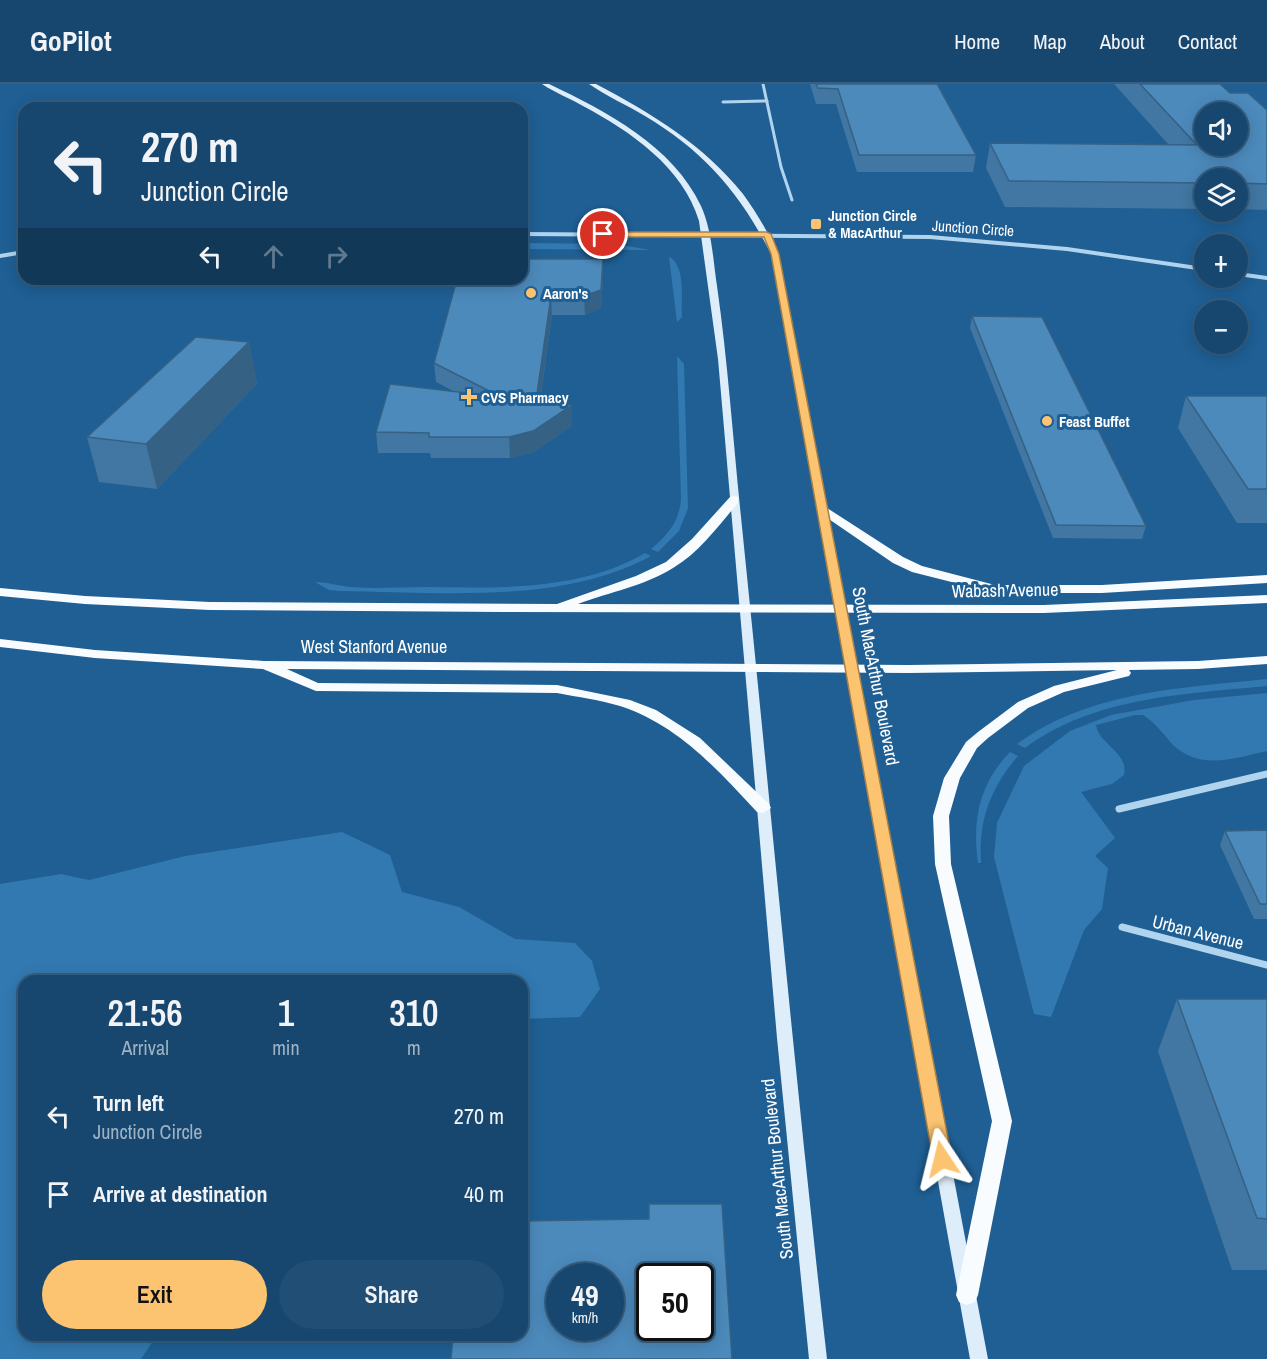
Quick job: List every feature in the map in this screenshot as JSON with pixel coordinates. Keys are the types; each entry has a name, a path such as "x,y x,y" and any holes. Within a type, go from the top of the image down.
{"main road":[{"name":"South MacArthur Boulevard","path":"545,84 595,110 654,152 678,176 693,196 699,208 705,234 722,358 749,668 802,1218 818,1359"},
{"name":"South MacArthur Boulevard","path":"592,84 652,116 703,153 748,203 767,234 779,267 979,1359"},
{"path":"554,608 652,573 673,562 684,554 734,500"},
{"path":"824,510 898,560 917,569 995,589 1102,589 1267,579"},
{"path":"0,592 85,600 210,606 744,608"},
{"name":"Wabash Avenue","path":"744,608 1044,609 1267,599"},
{"name":"West Stanford Avenue","path":"0,643 95,654 264,664 749,668"},
{"path":"967,1295 1002,1121 943,864 941,816 952,778 971,745 1023,705 1059,689 1117,674 1267,660"},
{"path":"264,664 316,687 557,689 608,697 657,714 683,730 707,749 763,808"},
{"path":"749,668 1198,665"}],"street":[{"path":"763,84 781,167 792,200"},
{"path":"723,102 767,101"},
{"name":"Junction Circle","path":"528,234 903,236 995,241 1194,268"},
{"path":"0,256 18,253"},
{"path":"1248,275 1267,278"},
{"path":"1119,809 1267,774"},
{"name":"Urban Avenue","path":"1122,927 1267,965"}],"shaded area":[{"path":"528,243 616,244 650,250 528,249"},
{"path":"669,257 678,267 682,283 682,317 677,322"},
{"path":"677,356 684,364 688,508 679,531 658,552 651,549 672,527 678,515 681,499"},
{"path":"645,553 651,556 616,572 539,589 458,593 339,591 329,590 315,582 370,588 538,585 594,574"},
{"path":"1267,679 1267,686 1172,696 1110,708 1052,731 1025,748 1017,744 1045,726 1106,703 1169,690"},
{"path":"1267,693 1267,751 1231,759 1207,760 1184,753 1143,715 1096,725 1102,738 1122,760 1124,767 1124,775 1112,784 1081,792 1115,838 1095,856 1108,868 1102,909 1084,930 1051,1017 1034,1014 994,857 997,823 1024,766 1070,731 1111,715 1194,700"},
{"path":"1010,752 1018,756 1000,780 988,805 982,833 981,863 978,863 976,832 980,803 991,777"},
{"path":"342,832 390,855 402,892 459,907 515,939 575,943 592,961 600,989 580,1017 528,1019 528,975 18,975 18,1341 153,1341 141,1359 0,1359 0,884 61,874 89,880 185,856"}],"building":[{"path":"816,84 937,84 976,155 859,155 838,89 818,88"},
{"path":"1140,84 1220,84 1230,93 1248,93 1267,110 1267,184 1248,183 1248,168 1194,168 1194,183 1009,181 990,143 1194,145 1194,156 1248,156 1248,102 1194,102 1194,142"},
{"path":"528,259 603,259 601,290 584,296 551,296 536,401 572,405 533,431 509,437 429,437 429,433 376,432 390,384 501,397 434,363 455,285 528,285"},
{"path":"972,316 1042,317 1146,526 1056,525"},
{"path":"196,337 249,342 146,444 87,437"},
{"path":"1186,396 1267,396 1267,489 1248,489"},
{"path":"1267,830 1267,904 1260,904 1225,831"},
{"path":"1177,999 1267,999 1267,1219 1257,1218"},
{"path":"649,1204 722,1204 732,1359 451,1359 452,1341 528,1341 528,1221 649,1219"}],"place":[{"name":"Junction Circle & MacArthur","path":"816,224"},
{"name":"Aaron's","path":"531,293"},
{"name":"CVS Pharmacy","path":"469,397"},
{"name":"Feast Buffet","path":"1047,421"}],"route":[{"path":"603,234 767,234 775,254 861,710 942,1159"}]}
